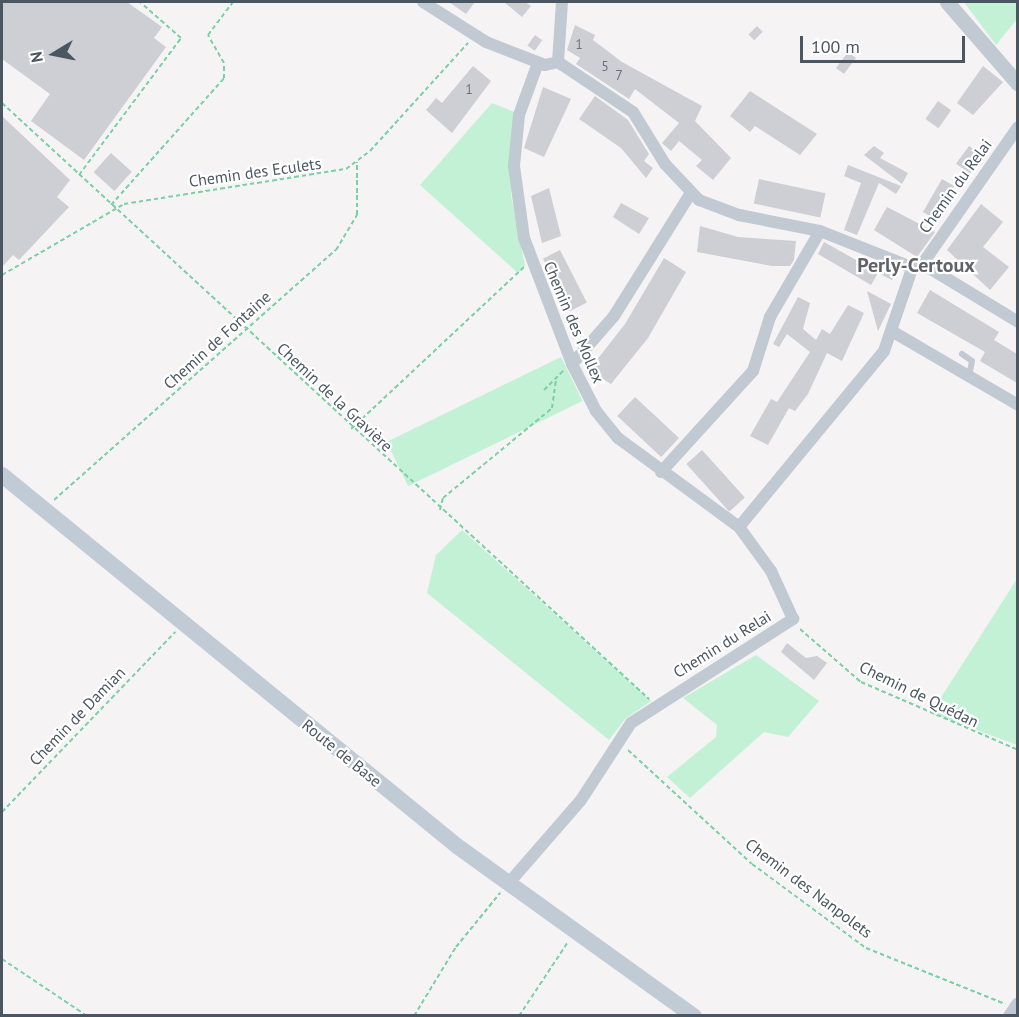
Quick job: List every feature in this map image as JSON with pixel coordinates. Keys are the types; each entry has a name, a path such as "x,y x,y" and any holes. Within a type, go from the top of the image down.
{"main road":[{"name":"Route de Base","path":"2,475 508,884 694,1016"}],"street":[{"path":"423,2 475,35 538,63 558,62 633,112 665,164 691,193 722,210 820,231 917,266 1017,322"},
{"path":"558,62 562,2"},
{"path":"947,2 1017,84"},
{"name":"Chemin des Mollex","path":"538,63 526,90 514,148 530,261 572,364 607,425 661,472 739,526"},
{"name":"Chemin du Relai","path":"508,884 581,800 631,723 655,705 793,619 776,580 739,526 843,405 895,333 917,266 1017,127"},
{"path":"572,364 614,316 691,193"},
{"path":"661,472 753,371 770,317 820,231"},
{"path":"895,333 1017,405"}],"lane":[{"path":"962,354 972,362 969,376"}],"path":[{"path":"79,175 181,38 140,2"},
{"path":"113,207 224,78 224,63 208,35 233,2"},
{"name":"Chemin des Eculets","path":"2,275 113,207 151,198 328,174 357,162 475,35"},
{"name":"Chemin de la Gravière","path":"2,103 351,429 655,705"},
{"name":"Chemin de Fontaine","path":"43,510 245,331 348,235 358,207 357,162"},
{"path":"351,429 530,261"},
{"path":"544,390 572,364"},
{"path":"440,510 443,498 552,408 556,378"},
{"name":"Chemin de Quédan","path":"793,619 861,682 1017,750"},
{"name":"Chemin de Damian","path":"2,812 170,637"},
{"name":"Chemin des Nanpolets","path":"616,743 753,864 866,948 1014,1010"},
{"path":"414,1016 456,947 508,884"},
{"path":"519,1016 574,932"},
{"path":"2,959 87,1016"}],"green space":[{"path":"964,2 1017,2 1017,19 996,45"},
{"path":"492,103 514,112 511,195 525,266 518,273 420,185"},
{"path":"561,357 582,401 408,486 387,442"},
{"path":"462,530 651,701 625,719 609,740 427,593 436,555"},
{"path":"1017,579 1017,745 931,713"},
{"path":"756,655 819,701 788,737 764,732 690,798 667,777 716,737 717,725 683,698"}],"building":[{"path":"2,2 127,2 162,27 154,38 166,47 84,160 31,121 50,94 2,59"},
{"path":"449,2 475,2 466,14"},
{"path":"504,2 525,2 531,6 522,17"},
{"path":"575,25 595,35 593,40 622,62 702,106 695,121 731,158 713,180 696,166 702,160 679,141 671,151 662,143 679,123 635,89 629,99 576,64 580,58 567,50"},
{"path":"757,26 763,32 754,40 749,34"},
{"path":"535,35 542,40 535,51 527,46"},
{"path":"848,52 856,58 844,74 836,68"},
{"path":"473,66 491,81 452,133 426,110 436,98 442,103"},
{"path":"983,66 1003,82 973,115 957,103"},
{"path":"543,87 571,99 544,157 524,148"},
{"path":"750,91 817,134 800,155 755,126 750,132 730,116"},
{"path":"595,96 628,120 649,154 644,161 653,168 646,178 621,148 579,119"},
{"path":"938,101 951,110 938,128 925,119"},
{"path":"2,116 70,180 57,197 69,207 19,260 13,255 2,267"},
{"path":"874,146 884,153 880,158 908,173 902,184 864,155"},
{"path":"969,146 983,156 970,174 956,164"},
{"path":"111,153 132,172 114,191 94,172"},
{"path":"848,165 901,186 896,194 879,183 857,235 844,230 861,183 844,176"},
{"path":"759,179 826,193 820,218 754,203"},
{"path":"942,179 954,186 935,219 923,212"},
{"path":"549,188 561,236 542,243 531,196"},
{"path":"621,203 649,218 639,234 613,217"},
{"path":"981,204 1003,222 983,247 1009,267 990,290 947,250"},
{"path":"887,207 935,232 917,257 874,230"},
{"path":"700,226 738,237 796,241 794,260 790,266 772,266 697,252"},
{"path":"824,242 856,260 859,256 897,272 892,280 878,273 871,285 818,254"},
{"path":"560,250 587,303 570,311 543,259"},
{"path":"664,258 686,272 648,338 611,384 589,370 625,324"},
{"path":"930,290 999,332 994,340 1017,354 1017,383 980,361 985,352 917,313"},
{"path":"867,291 891,304 878,331"},
{"path":"798,297 810,303 803,329 816,340 822,329 830,334 848,305 864,313 842,361 827,353 808,394 795,411 789,408 768,445 750,436 771,399 777,402 810,352 787,334 779,347 773,344"},
{"path":"635,397 679,438 661,457 617,416"},
{"path":"702,450 745,498 729,512 686,464"},
{"path":"787,643 806,658 817,656 827,663 814,680 781,652"}],"district":[{"name":"Perly-Certoux","path":"916,265"}]}
